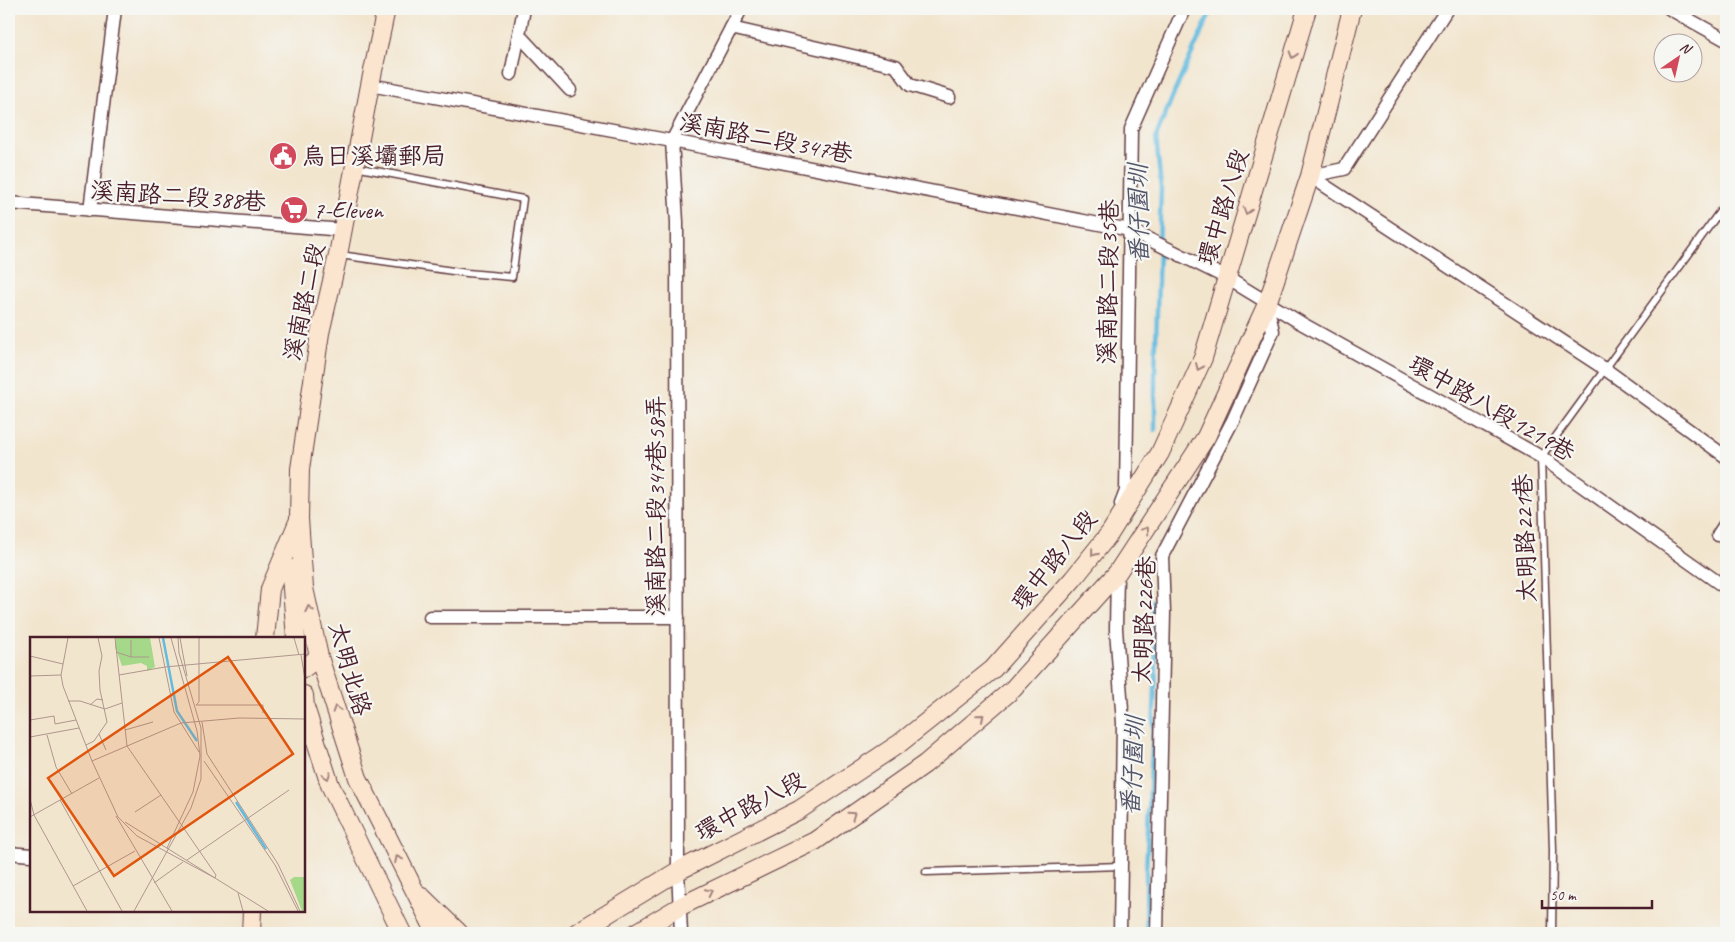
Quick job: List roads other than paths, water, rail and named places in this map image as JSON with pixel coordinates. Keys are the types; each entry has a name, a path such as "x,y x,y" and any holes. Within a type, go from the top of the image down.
{"street":[{"path":"90,210 115,9"},
{"name":"溪南路二段","path":"299,519 300,469 320,333 338,255 386,9"},
{"path":"511,74 524,9"},
{"path":"672,142 741,9"},
{"name":"溪南路二段35巷","path":"1110,533 1126,491 1131,129 1184,9"},
{"name":"環中路八段","path":"576,933 678,871 799,810 900,743 993,669 1073,579 1110,533 1160,454 1203,358 1307,9"},
{"path":"636,933 681,906 815,841 925,764 1013,689 1117,573 1206,437 1267,304 1310,176 1352,9"},
{"path":"1310,176 1344,169 1447,9"},
{"path":"1670,9 1726,40"},
{"path":"731,28 896,66 910,85 949,96"},
{"path":"519,35 570,90"},
{"name":"溪南路二段347巷","path":"370,85 1130,230 1165,248"},
{"name":"溪南路二段347巷58弄","path":"672,142 677,222 678,871 681,906 680,933"},
{"path":"1310,176 1605,369 1726,457"},
{"name":"溪南路二段388巷","path":"9,203 343,230"},
{"name":"環中路八段1219巷","path":"1165,248 1227,278 1267,304 1541,457 1726,588"},
{"name":"太明路226巷","path":"1157,933 1164,622 1162,556 1232,420 1273,331 1267,304"},
{"path":"265,637 270,588 299,519"},
{"name":"太明北路","path":"296,637 292,577 299,519"},
{"name":"太明北路","path":"299,519 304,588 319,657 358,778 436,933"},
{"path":"1718,535 1726,523"},
{"path":"1117,573 1116,629 1123,723 1120,933"},
{"path":"430,617 678,616"},
{"path":"305,667 319,657"},
{"path":"305,701 330,785 402,933"},
{"path":"9,853 30,855"},
{"path":"412,888 459,933"},
{"path":"251,933 252,912"}],"lane":[{"path":"338,255 467,273 512,277 523,199 354,167"},
{"name":"太明路221巷","path":"1552,933 1553,850 1541,457 1726,203"},
{"path":"926,872 1121,866"}],"waterway":[{"name":"番仔園圳","path":"1155,430 1161,188 1156,137 1212,9"},
{"name":"番仔園圳","path":"1147,933 1146,872 1156,668 1153,601"}],"place":[{"name":"烏日溪壩郵局","path":"283,156"},
{"name":"7-Eleven","path":"294,210"}]}
